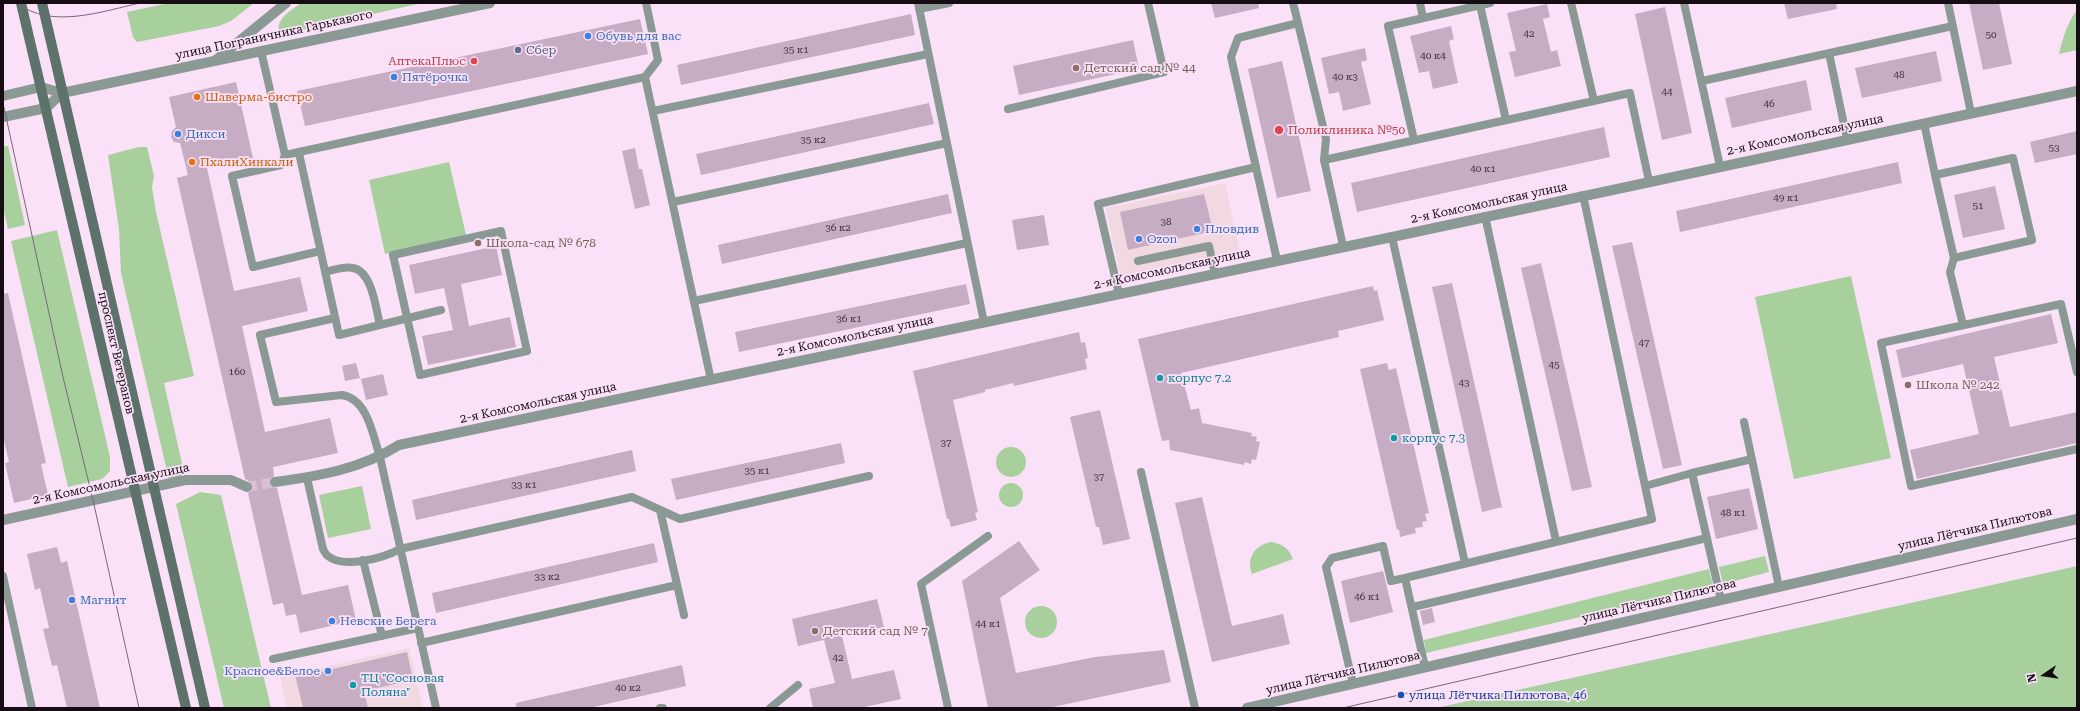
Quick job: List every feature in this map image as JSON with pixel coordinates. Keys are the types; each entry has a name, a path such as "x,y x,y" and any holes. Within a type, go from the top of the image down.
{"main road":[{"name":"проспект Ветеранов","path":"21,3 186,708"},
{"name":"проспект Ветеранов","path":"42,3 205,708"}],"street":[{"path":"216,60 286,3"},
{"name":"улица Пограничника Гарькавого","path":"3,96 41,87 62,93 490,3"},
{"name":"2-я Комсомольская улица","path":"275,482 307,478 351,468 380,457 399,445 1343,246 1392,237 2077,91"},
{"path":"3,116 46,108 62,93"},
{"name":"2-я Комсомольская улица","path":"3,520 185,480 231,480 247,487"},
{"name":"улица Лётчика Пилютова","path":"1247,708 2077,519"}],"lane":[{"path":"285,155 646,77 658,60 646,3"},
{"path":"949,3 918,6 984,322"},
{"path":"1008,109 1164,72 1148,3"},
{"path":"1293,3 1326,139 1324,160 1343,246"},
{"path":"1420,3 1423,18"},
{"path":"1414,140 1388,26 1490,3"},
{"path":"1571,3 1594,101"},
{"path":"1684,3 1720,166"},
{"path":"1948,3 1971,113"},
{"path":"1480,5 1506,120"},
{"path":"1277,260 1231,57 1238,38 1298,23"},
{"path":"1702,81 1953,26"},
{"path":"262,50 285,155 280,165 232,176 253,267 320,251"},
{"path":"653,111 928,54"},
{"path":"1829,54 1847,140"},
{"path":"646,77 711,380"},
{"path":"1324,160 1630,93 1649,181"},
{"path":"1924,123 1954,258 1950,272 1963,325"},
{"path":"673,202 947,143"},
{"path":"299,153 339,336 407,317 441,310"},
{"path":"1935,175 2013,158 2032,240 1954,258"},
{"path":"1119,294 1098,204 1256,167"},
{"path":"1353,684 1326,567 1332,558 1383,546 1391,581 1652,519 1583,196"},
{"path":"1485,216 1556,541"},
{"path":"501,231 527,351 420,375 407,317 393,255 501,231"},
{"path":"1392,237 1465,563"},
{"path":"694,301 967,243"},
{"path":"1138,261 1209,246 1215,274"},
{"path":"325,272 346,267 355,268 364,273 369,282 380,325"},
{"path":"2077,372 2062,304 1881,343 1911,486 2077,449"},
{"path":"335,318 260,335 276,402 342,395 351,397 361,405 380,457 436,708"},
{"path":"2068,331 2077,329"},
{"path":"1744,422 1779,587"},
{"path":"1645,486 1752,459"},
{"path":"1141,472 1195,708"},
{"path":"1692,473 1721,600"},
{"path":"307,478 323,549 328,556 338,561 349,563 392,554 400,549 632,497 680,519 869,476"},
{"path":"660,510 684,615"},
{"path":"948,708 921,584 988,536"},
{"path":"1412,607 1707,538"},
{"path":"363,560 382,636"},
{"path":"3,576 32,708"},
{"path":"1405,578 1426,667"},
{"path":"421,643 677,585"},
{"path":"273,659 418,628"},
{"path":"770,708 798,685"}],"shaded area":[{"path":"1225,183 1240,252 1121,278 1106,208"},
{"path":"409,648 423,708 287,708 280,677"}],"green space":[{"path":"169,3 254,3 231,21 219,26 137,42 133,37 127,12"},
{"path":"301,3 422,3 289,33 279,31 282,18"},
{"path":"2077,10 2077,50 2059,54 2068,25"},
{"path":"8,146 25,225 8,229 3,207 3,147"},
{"path":"139,147 147,147 154,176 152,187 156,212 194,376 164,383 185,477 169,480 121,273 119,229 108,155"},
{"path":"449,162 466,235 385,254 369,180"},
{"path":"57,230 110,457 110,471 102,479 68,487 11,241"},
{"path":"1851,276 1891,458 1794,479 1755,297"},
{"path":"1011,447 1021,452 1026,462 1021,472 1011,477 1001,472 996,462 1001,452"},
{"path":"1011,483 1019,487 1023,495 1019,503 1011,507 1003,503 999,495 1003,487"},
{"path":"362,486 371,529 328,538 319,495"},
{"path":"200,492 221,495 271,708 224,708 176,504"},
{"path":"1271,542 1285,547 1293,559 1252,574 1250,563 1253,553 1260,546"},
{"path":"1765,556 1769,572 1723,584 1719,567"},
{"path":"2077,566 2077,708 1436,708 2037,575"},
{"path":"1709,569 1713,586 1426,653 1424,640"},
{"path":"1038,606 1044,606 1054,613 1057,622 1056,628 1050,635 1044,638 1038,638 1028,631 1025,625 1025,619 1032,609"}],"building":[{"path":"1211,3 1258,3 1259,8 1215,18"},
{"path":"1784,3 1836,3 1837,9 1788,19"},
{"path":"1969,3 1999,3 2012,64 1983,70"},
{"path":"1547,4 1550,17 1543,19 1551,52 1557,50 1561,66 1515,77 1509,52 1516,51 1507,13"},
{"path":"1665,7 1692,133 1662,140 1635,14"},
{"path":"911,14 915,35 681,85 677,65"},
{"path":"640,19 648,54 305,126 297,91"},
{"path":"1451,26 1454,39 1449,41 1458,83 1433,89 1429,71 1419,73 1410,36"},
{"name":"Детский сад № 44","path":"1133,40 1139,69 1019,95 1013,66"},
{"path":"1365,48 1367,60 1361,62 1371,104 1343,111 1339,92 1329,94 1321,58"},
{"path":"1936,51 1942,81 1862,98 1855,68"},
{"name":"Поликлиника №50","path":"1282,61 1311,191 1277,198 1248,69"},
{"path":"1806,80 1812,110 1732,128 1725,98"},
{"path":"236,82 253,158 207,168 234,291 300,277 308,311 242,326 265,432 330,418 338,453 273,467 274,476 269,480 270,486 277,488 302,595 348,585 356,620 300,633 296,614 286,616 283,603 273,605 248,493 253,490 253,486 252,483 245,479 177,178 188,175 180,143 174,142 171,137 172,131 176,127 169,97"},
{"path":"929,103 934,124 701,175 696,154"},
{"path":"1604,127 1610,157 1357,212 1351,183"},
{"path":"2077,131 2077,154 2035,163 2030,142"},
{"path":"635,148 639,169 642,169 650,205 635,209 622,151"},
{"path":"1898,162 1902,183 1680,232 1676,211"},
{"path":"1995,186 2005,229 1963,238 1954,195"},
{"path":"948,194 952,213 722,264 718,245"},
{"path":"1204,194 1213,231 1128,250 1120,212"},
{"path":"1044,215 1049,245 1017,250 1012,220"},
{"path":"1632,242 1682,465 1663,469 1612,246"},
{"path":"496,246 502,275 461,284 469,326 510,317 516,347 428,365 422,336 453,330 444,288 415,294 409,265"},
{"path":"1541,263 1592,487 1572,491 1521,268"},
{"path":"1452,283 1502,507 1482,512 1432,287"},
{"path":"966,284 970,304 739,352 735,332"},
{"name":"корпус 7.2","path":"1373,286 1374,291 1377,290 1384,320 1338,331 1339,337 1181,373 1191,410 1199,408 1202,423 1252,433 1251,436 1257,437 1256,441 1260,442 1256,460 1252,459 1251,464 1245,462 1244,465 1170,450 1169,440 1162,441 1138,339"},
{"path":"8,293 46,463 41,464 48,495 14,503 5,463 9,462 3,436 3,294"},
{"path":"2051,314 2058,343 1994,357 2010,427 2077,412 2077,443 1917,479 1910,450 1979,434 1963,364 1902,378 1896,350"},
{"path":"1079,332 1081,343 1085,342 1088,358 1085,359 1087,369 1014,386 1013,383 953,400 978,512 975,513 977,520 951,527 949,519 947,519 913,371"},
{"path":"356,363 360,378 345,381 342,366"},
{"name":"корпус 7.3","path":"1387,363 1389,370 1396,368 1429,513 1425,514 1427,521 1422,522 1423,527 1415,528 1416,533 1400,537 1399,529 1397,530 1360,369"},
{"path":"383,374 388,395 366,400 361,379"},
{"path":"1100,410 1130,539 1103,545 1099,527 1096,527 1070,417"},
{"path":"841,443 845,463 676,500 671,479"},
{"path":"632,450 636,471 416,520 412,500"},
{"path":"1749,488 1758,529 1716,539 1707,497"},
{"path":"1202,497 1232,626 1283,614 1290,644 1212,662 1175,503"},
{"path":"1019,541 1040,570 1000,598 1016,673 1095,657 1164,650 1171,682 1048,708 988,708 962,581"},
{"path":"654,543 658,562 436,613 432,593"},
{"path":"57,547 61,563 67,561 100,708 67,708 57,665 52,666 43,629 49,628 40,588 35,590 27,554"},
{"path":"1383,571 1393,612 1350,623 1341,581"},
{"path":"877,599 884,627 842,636 852,679 894,670 901,699 860,708 813,708 809,689 835,683 824,640 798,646 792,619"},
{"path":"1432,608 1435,622 1423,625 1420,611"},
{"name":"ТЦ \"Сосновая Поляна\"","path":"407,652 413,680 364,691 368,708 303,708 295,675 310,671 311,674"},
{"path":"682,665 686,686 589,708 516,708 516,703"}],"tunnel":[{"path":"247,487 275,482"}],"tram line":[{"path":"17,3 31,11 45,16 61,17 94,14 140,3"},
{"path":"3,103 63,377 93,500 139,708"},
{"path":"1343,708 2077,538"}],"place":[{"name":"Обувь для вас","path":"588,36"},
{"name":"Сбер","path":"518,50"},
{"name":"АптекаПлюс","path":"474,61"},
{"name":"Детский сад № 44","path":"1076,68"},
{"name":"Пятёрочка","path":"394,77"},
{"name":"Шаверма-бистро","path":"197,97"},
{"name":"Поликлиника №50","path":"1279,130"},
{"name":"Дикси","path":"178,134"},
{"name":"ПхалиХинкали","path":"192,162"},
{"name":"Пловдив","path":"1197,229"},
{"name":"Ozon","path":"1139,239"},
{"name":"Школа-сад № 678","path":"478,243"},
{"name":"корпус 7.2","path":"1160,378"},
{"name":"Школа № 242","path":"1908,385"},
{"name":"корпус 7.3","path":"1394,438"},
{"name":"Магнит","path":"72,600"},
{"name":"Невские Берега","path":"332,621"},
{"name":"Детский сад № 7","path":"815,631"},
{"name":"Красное&Белое","path":"328,671"},
{"name":"ТЦ \"Сосновая Поляна\"","path":"353,685"},
{"name":"улица Лётчика Пилютова, 46","path":"1401,695"}]}
